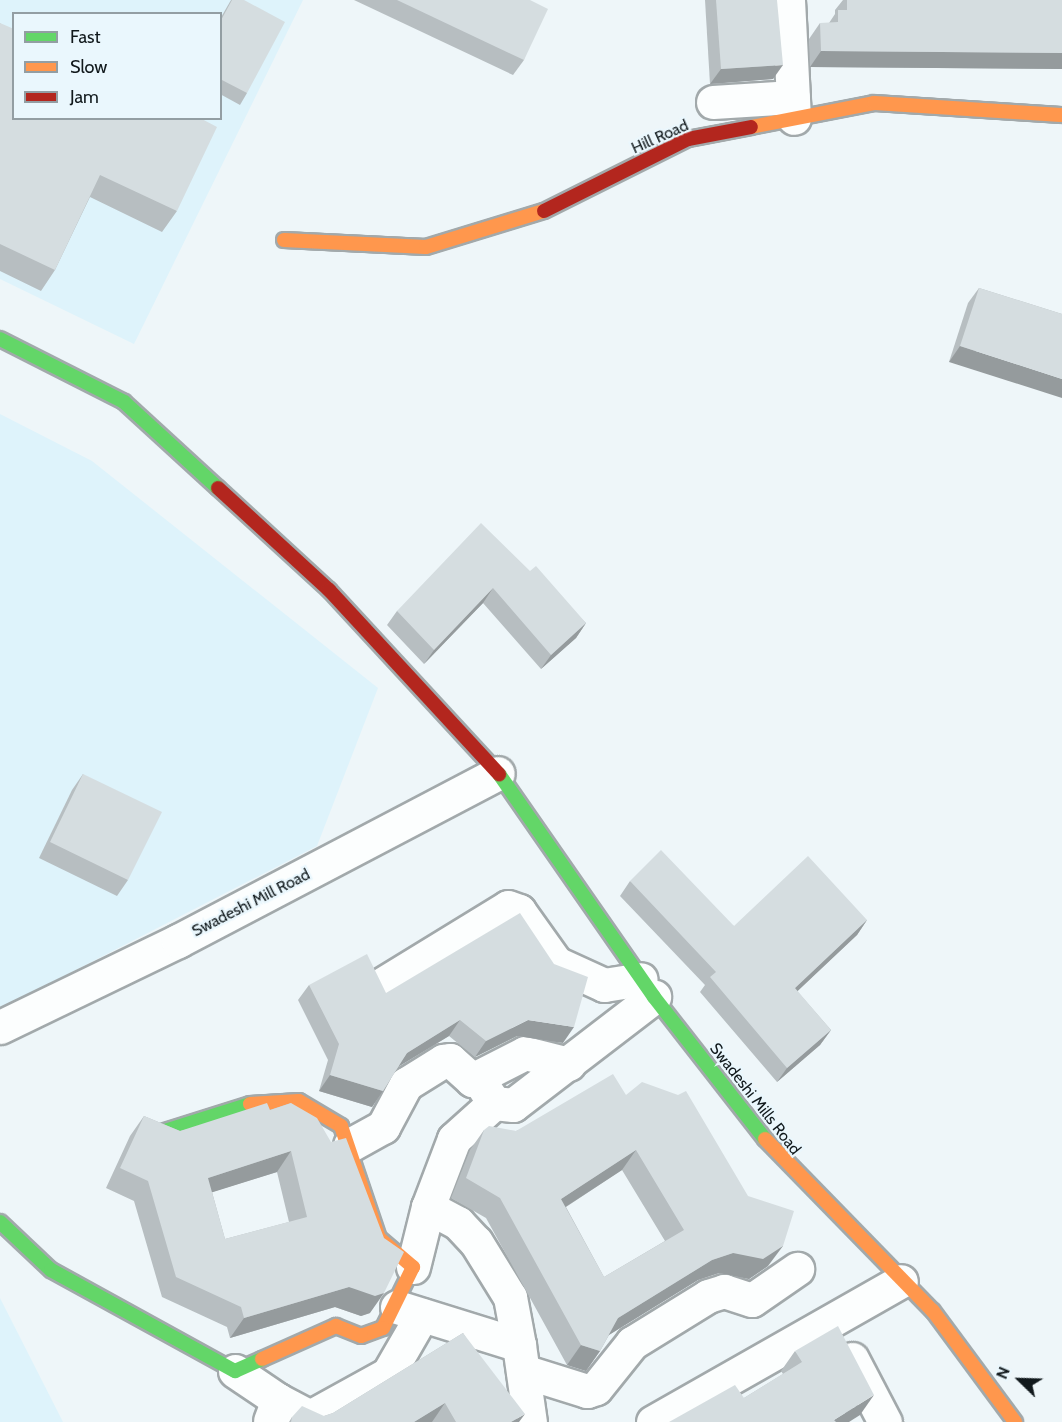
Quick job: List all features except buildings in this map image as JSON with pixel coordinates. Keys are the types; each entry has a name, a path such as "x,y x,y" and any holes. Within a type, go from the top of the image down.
{"street":[{"path":"713,102 793,107 788,0"},
{"name":"Hill Road","path":"284,240 426,247 535,215 688,139 793,107 874,103 1062,115"},
{"name":"Swadeshi Mills Road","path":"0,339 124,402 329,590 498,773 648,988 782,1161 933,1311 1015,1422"},
{"name":"Swadeshi Mill Road","path":"0,1027 178,941 498,773"},
{"path":"384,983 508,907 519,911 556,963 604,985 648,988"},
{"path":"0,1222 51,1270 235,1371 274,1411 310,1417 388,1374 410,1311 412,1267 428,1207 454,1139 487,1091 525,1053 569,1064 648,988"},
{"path":"350,1145 383,1127 406,1084 442,1061 450,1060 487,1091"},
{"path":"165,1131 259,1101 299,1101 341,1126 350,1145 379,1238 412,1267"},
{"path":"428,1207 458,1223 476,1242 510,1297 530,1422"},
{"path":"410,1311 521,1358 587,1391 596,1388 632,1343 708,1296 724,1291 752,1300 797,1269"},
{"path":"653,1422 901,1281"},
{"path":"235,1371 336,1326 372,1334 410,1311"},
{"path":"831,1320 885,1422"}],"shaded area":[{"path":"0,0 303,0 134,344 0,279"},
{"path":"0,414 92,461 378,688 317,846 0,1009"},
{"path":"0,1298 63,1422 0,1422"}],"traffic: fast":[{"path":"0,339 124,402 218,488"},
{"path":"499,774 654,997 765,1139"},
{"path":"165,1131 250,1104"},
{"path":"0,1222 51,1270 235,1371 262,1359"}],"traffic: slow":[{"path":"751,127 874,103 1062,115"},
{"path":"284,240 426,247 544,211"},
{"path":"250,1104 299,1101 341,1126 379,1238 413,1267 383,1328 361,1336 336,1326 262,1359"},
{"path":"765,1139 933,1311 1015,1422"}],"traffic: jam":[{"path":"544,211 688,139 751,127"},
{"path":"218,488 329,590 499,774"}]}
